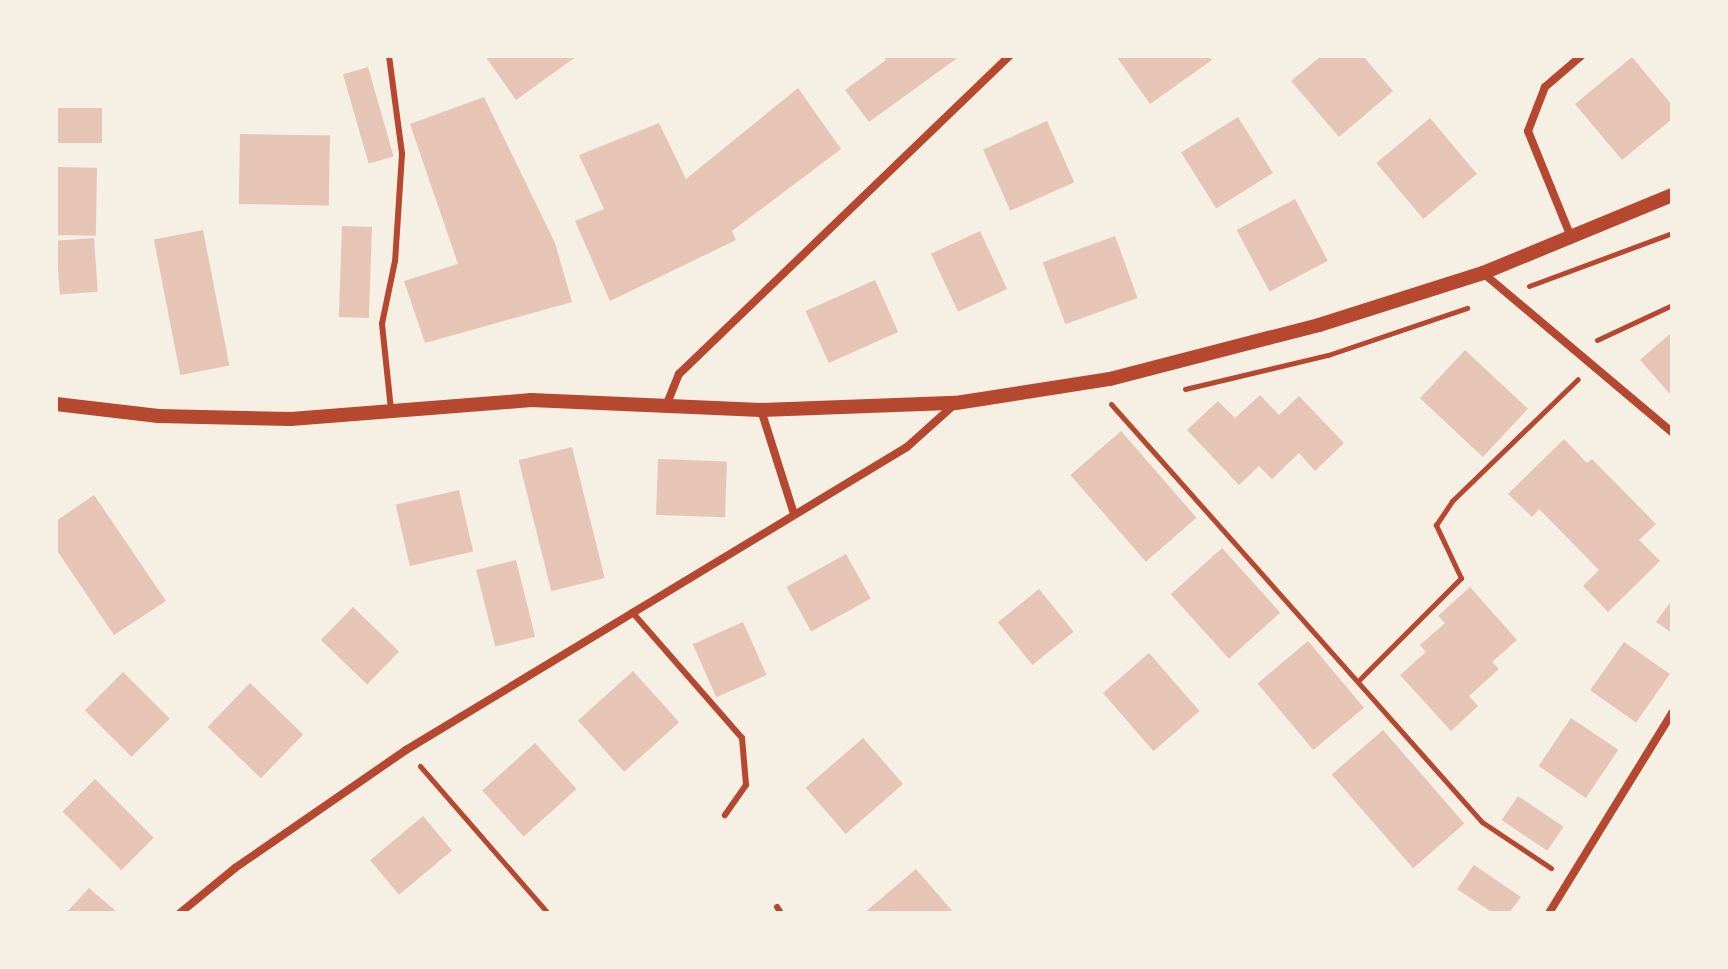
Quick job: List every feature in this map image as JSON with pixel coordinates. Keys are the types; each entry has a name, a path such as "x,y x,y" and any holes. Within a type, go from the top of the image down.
{"street":[{"path":"666,406 679,374 1010,56"},
{"path":"1571,237 1528,131 1545,87 1581,56"},
{"path":"56,404 158,416 267,419 531,400 761,410 956,403 1110,379 1319,325 1483,273 1672,195"},
{"path":"1483,273 1672,432"},
{"path":"180,913 235,868 406,750 907,447 956,403"},
{"path":"761,410 794,514"},
{"path":"1549,913 1672,713"}],"lane":[{"path":"389,56 402,154 395,261 382,324 391,411"},
{"path":"632,612 742,738 746,785 725,815"}],"path":[{"path":"1573,351 1672,305"},
{"path":"1360,679 1461,578 1436,525 1452,501 1592,366"},
{"path":"1110,379 1111,406 1360,679 1482,822 1569,880"},
{"path":"406,750 548,913"}],"building":[{"path":"485,56 577,56 516,100"},
{"path":"883,56 960,56 869,122 845,90 886,60"},
{"path":"1116,56 1209,56 1212,60 1150,104"},
{"path":"1321,56 1363,56 1393,91 1339,137 1291,81"},
{"path":"1632,57 1672,105 1672,119 1622,160 1575,104"},
{"path":"368,67 394,156 369,164 343,74"},
{"path":"798,88 841,149 732,231 736,240 610,301 575,221 604,209 579,155 659,123 686,179"},
{"path":"484,97 555,243 572,302 425,343 404,281 458,264 410,124"},
{"path":"56,108 102,108 102,143 56,143"},
{"path":"1238,117 1273,173 1216,208 1181,153"},
{"path":"1430,118 1477,174 1423,219 1376,163"},
{"path":"1047,121 1074,182 1010,211 983,149"},
{"path":"240,134 330,136 329,206 239,204"},
{"path":"56,167 97,168 96,236 56,235"},
{"path":"1295,199 1328,261 1270,292 1237,230"},
{"path":"342,226 372,227 369,318 339,317"},
{"path":"203,230 229,365 180,375 154,240"},
{"path":"980,231 1007,289 958,312 931,254"},
{"path":"1115,236 1138,298 1065,324 1043,262"},
{"path":"94,238 98,292 60,295 56,241"},
{"path":"875,280 898,332 829,363 806,311"},
{"path":"1672,332 1672,396 1640,360"},
{"path":"1465,350 1528,409 1483,457 1420,398"},
{"path":"1260,395 1279,415 1299,396 1344,443 1315,471 1299,453 1272,479 1259,466 1239,485 1187,430 1218,401 1235,418"},
{"path":"1121,431 1196,518 1146,562 1070,475"},
{"path":"1564,439 1587,463 1592,459 1656,524 1639,540 1660,561 1608,612 1583,586 1599,570 1539,509 1532,517 1508,494"},
{"path":"572,447 605,578 551,591 519,460"},
{"path":"658,459 727,461 725,517 656,515"},
{"path":"459,490 473,551 410,566 396,505"},
{"path":"94,495 166,601 114,635 56,549 56,521"},
{"path":"1222,548 1280,613 1229,659 1171,594"},
{"path":"846,554 871,599 811,632 787,587"},
{"path":"516,560 535,637 495,647 476,570"},
{"path":"1470,587 1517,640 1492,662 1499,669 1469,696 1478,706 1451,731 1400,675 1426,652 1420,645 1445,623 1438,616"},
{"path":"1039,589 1074,632 1032,665 998,622"},
{"path":"1672,600 1672,633 1656,622"},
{"path":"353,607 399,651 367,685 321,640"},
{"path":"743,622 767,675 716,697 693,644"},
{"path":"1308,641 1364,708 1313,750 1257,683"},
{"path":"1624,642 1670,674 1636,722 1590,690"},
{"path":"1149,653 1200,711 1153,751 1103,693"},
{"path":"633,671 679,722 624,772 578,721"},
{"path":"123,672 170,719 131,757 85,710"},
{"path":"250,683 303,734 261,778 208,727"},
{"path":"1571,718 1618,750 1586,798 1539,766"},
{"path":"1383,730 1464,824 1413,868 1332,775"},
{"path":"863,738 903,784 846,834 806,788"},
{"path":"535,743 576,789 524,837 482,791"},
{"path":"95,779 154,838 121,870 62,812"},
{"path":"1518,796 1564,827 1547,851 1502,820"},
{"path":"423,816 452,850 399,895 370,860"},
{"path":"1474,865 1521,897 1509,913 1493,913 1457,889"},
{"path":"916,869 954,913 864,913"},
{"path":"89,888 118,913 66,913"}]}
